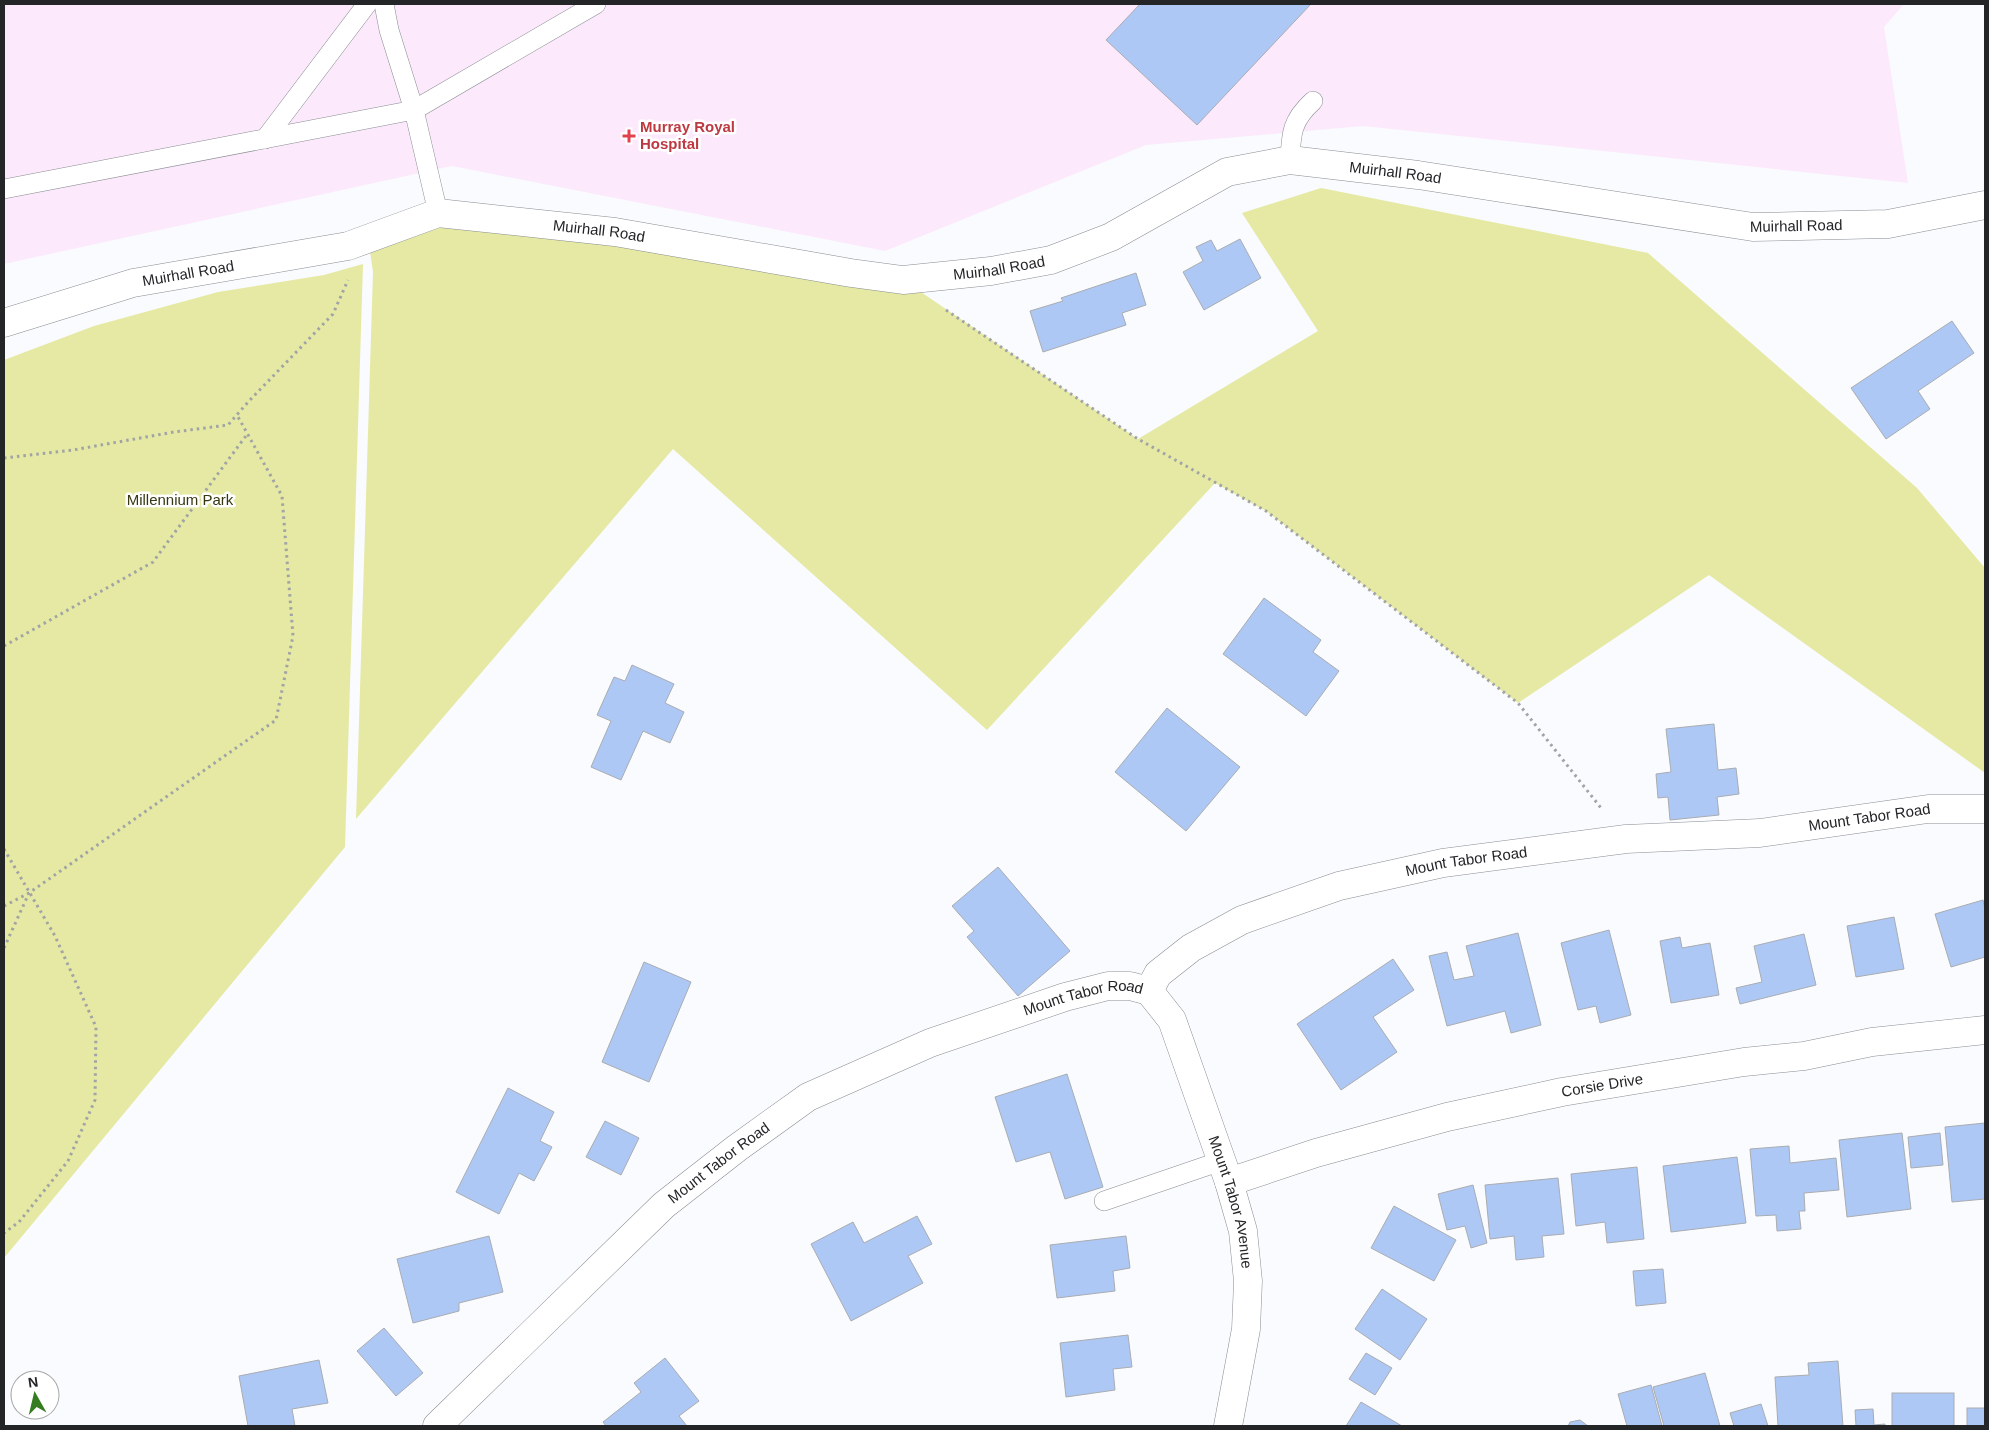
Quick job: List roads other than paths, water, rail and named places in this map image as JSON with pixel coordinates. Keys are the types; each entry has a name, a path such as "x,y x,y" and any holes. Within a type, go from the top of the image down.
{"street":[{"name":"Muirhall Road","path":"4,323 133,283 348,246 438,213 615,232 851,273 902,280 991,271 1051,260 1111,237 1227,172 1290,160 1418,176 1753,227 1888,224 1985,205"},
{"name":"Mount Tabor Road","path":"436,1426 664,1205 737,1148 808,1097 930,1043 1065,997 1108,986 1130,986 1149,991 1158,974 1191,948 1242,920 1339,886 1443,863 1626,839 1760,833 1928,809 1985,809"},
{"name":"Mount Tabor Avenue","path":"1149,991 1172,1020 1225,1172 1243,1231 1248,1281 1246,1329 1228,1426"},
{"name":"Corsie Drive","path":"1225,1172 1316,1153 1448,1117 1562,1092 1736,1063 1804,1056 1872,1042 1985,1030"}],"lane":[{"path":"265,139 367,4"},
{"path":"384,4 389,30 414,110 438,213"},
{"path":"4,189 414,110 596,4"},
{"path":"1290,160 1294,123 1302,111 1313,101"},
{"path":"1104,1201 1225,1172"}],"place":[{"name":"Murray Royal Hospital","path":"629,136"}],"park label":[{"name":"Millennium Park","path":"180,500"}]}
